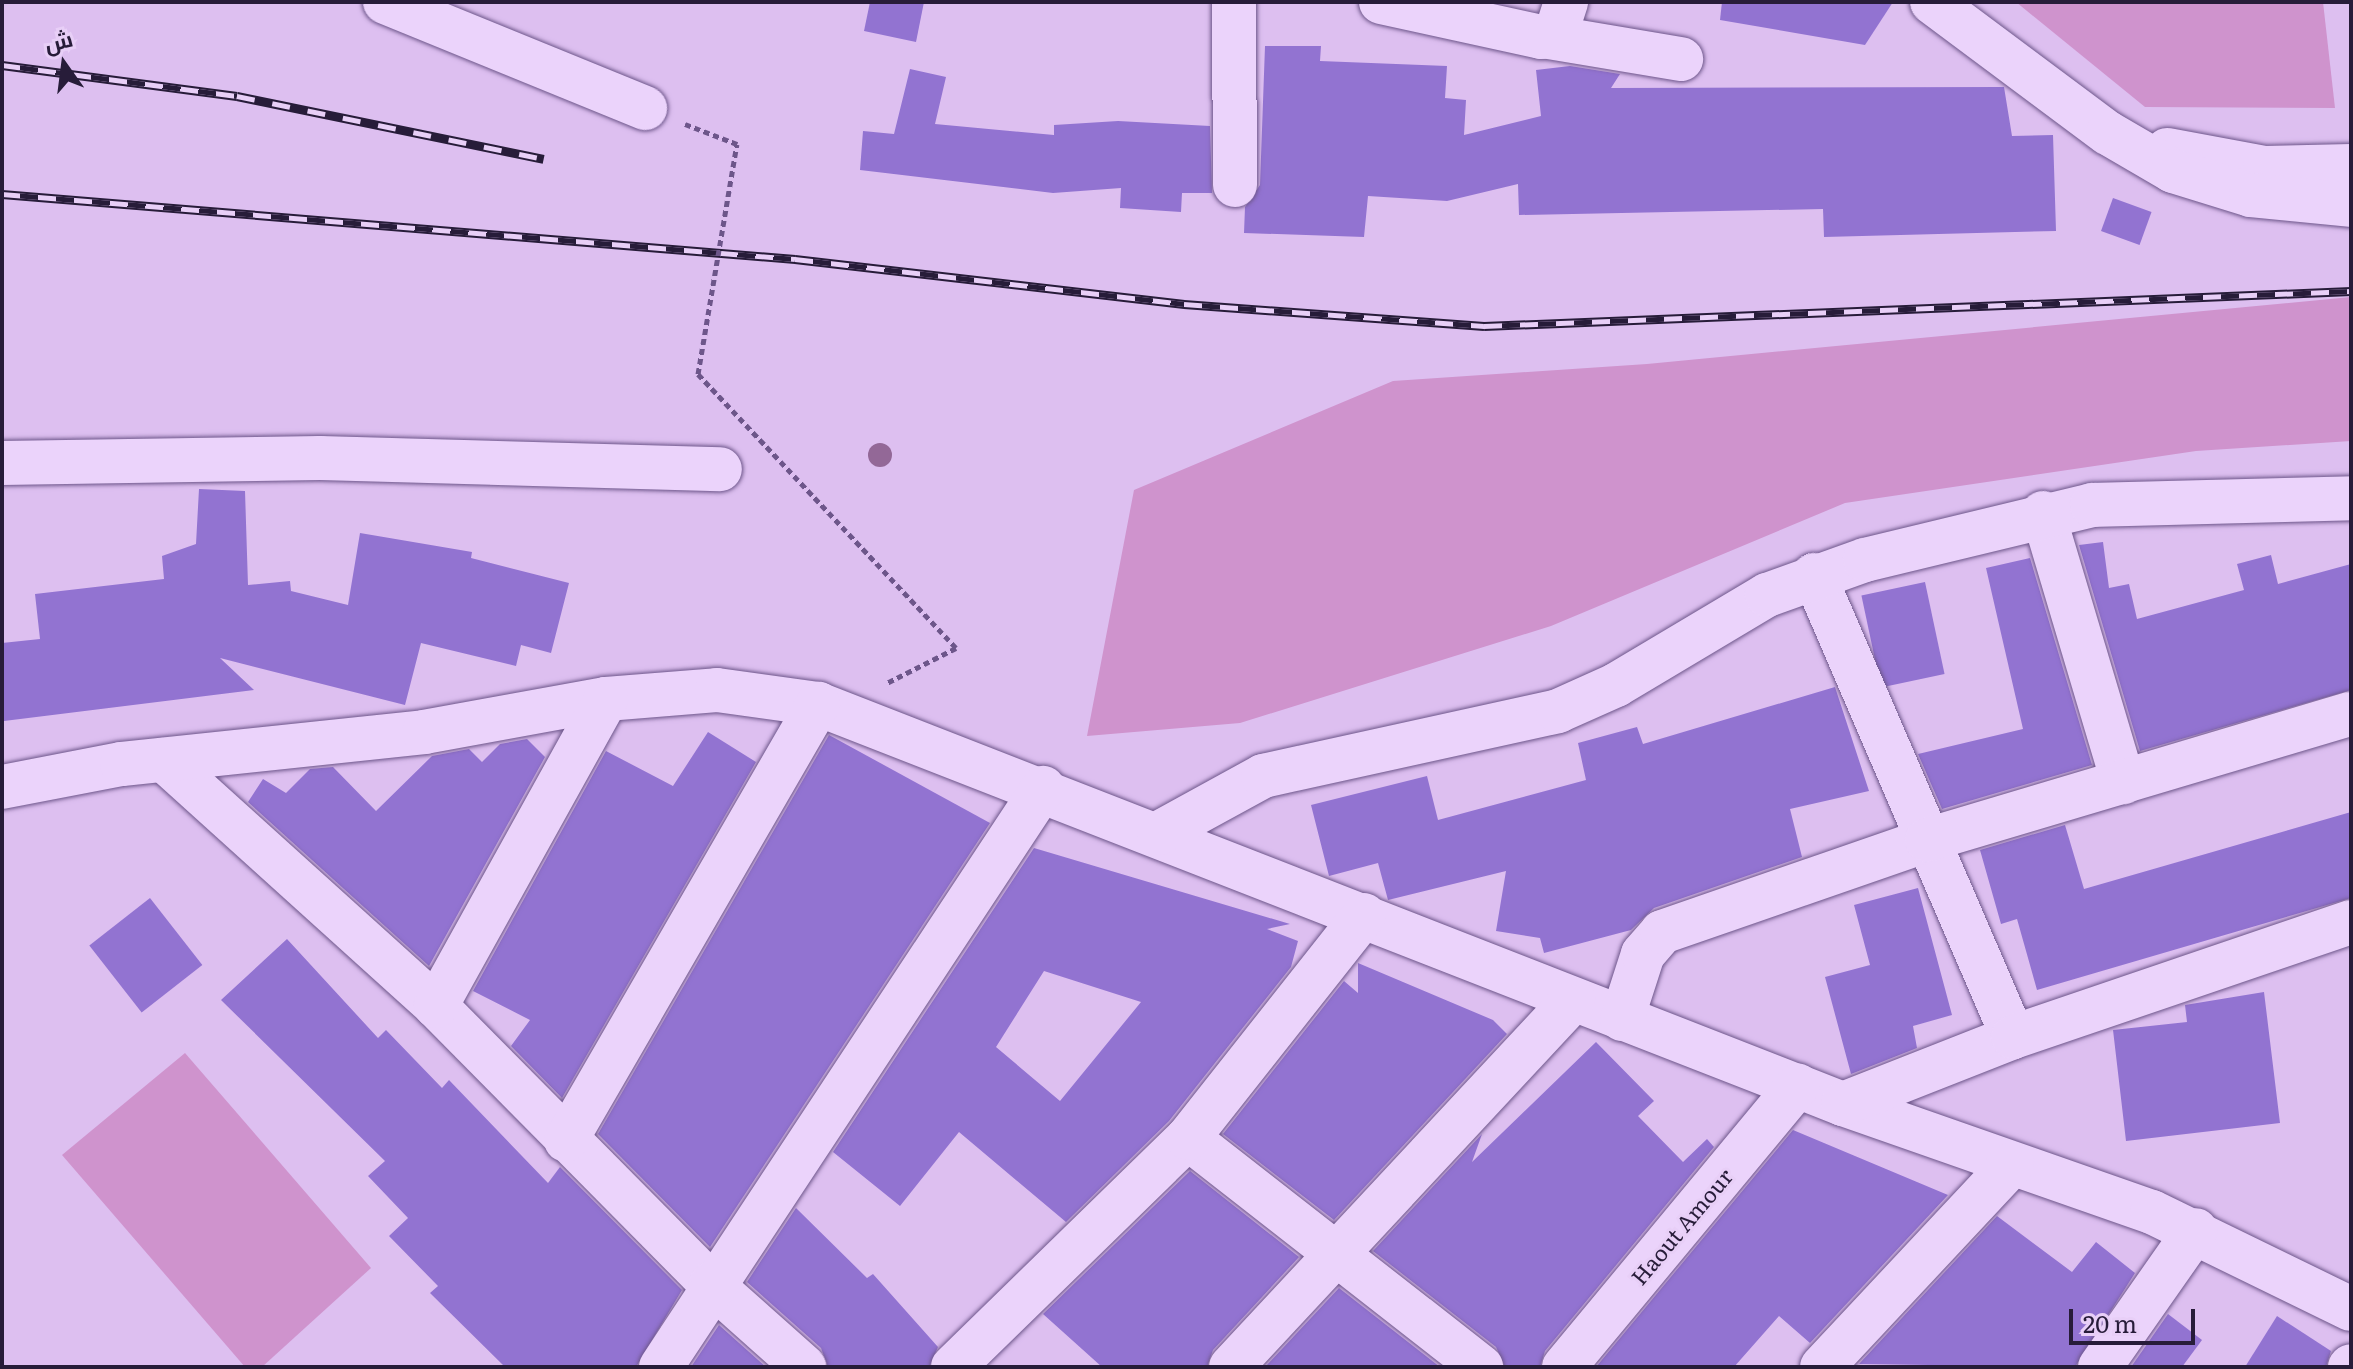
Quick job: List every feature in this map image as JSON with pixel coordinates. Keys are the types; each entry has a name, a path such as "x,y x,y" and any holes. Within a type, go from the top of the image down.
{"street":[{"path":"385,2 645,108"},
{"path":"1234,2 1235,185"},
{"path":"1381,2 1558,20 1681,59"},
{"path":"1932,2 2108,133 2173,171 2251,195 2351,205"},
{"path":"2108,133 2212,163 2351,166"},
{"path":"2,463 320,458 720,469"},
{"path":"1159,833 1263,776 1558,711 1814,575 2043,513 2137,501 2351,498"},
{"path":"2043,513 2123,782"},
{"path":"1814,575 2013,1037"},
{"path":"2,787 164,760 424,732 606,699 717,690 826,706 1159,833 1573,1000 1843,1104 2196,1230 2344,1299"},
{"path":"436,1006 606,699"},
{"path":"566,1140 826,706"},
{"path":"1622,1019 1643,954 1662,932 1927,840 2351,714"},
{"path":"164,760 436,1006 711,1284 804,1367"},
{"path":"661,1367 711,1284 1043,788"},
{"path":"953,1367 1188,1138 1364,915"},
{"path":"1843,1104 2013,1037 2351,922"},
{"path":"1231,1367 1573,1000"},
{"name":"Haout Amour","path":"1564,1367 1798,1085"},
{"path":"1188,1138 1481,1367"},
{"path":"1822,1367 2012,1164"},
{"path":"2100,1367 2196,1230"}],"path":[{"path":"645,108 737,144 698,374 956,648 826,706"}],"shaded area":[{"path":"2016,2 2323,2 2335,108 2145,107"},
{"path":"2351,297 2351,441 2196,451 1845,503 1551,626 1240,723 1087,736 1134,490 1393,381 1647,364"},
{"path":"185,1053 371,1268 262,1367 245,1367 62,1155"}],"building":[{"path":"870,2 924,2 916,42 864,31"},
{"path":"1722,2 1893,2 1865,45 1720,20"},
{"path":"1265,46 1321,46 1320,61 1447,66 1445,98 1466,100 1464,135 1541,116 1536,70 1570,66 1620,74 1611,88 2004,87 2012,136 2053,135 2056,231 1824,237 1823,209 1519,215 1518,184 1447,201 1368,196 1364,237 1244,233 1245,207 1260,185"},
{"path":"910,69 946,77 935,124 1054,135 1054,125 1118,121 1210,126 1212,193 1182,193 1181,212 1120,208 1121,188 1053,193 860,170 863,131 894,134"},
{"path":"2113,198 2152,212 2140,245 2101,231"},
{"path":"199,489 245,491 248,585 290,581 291,591 348,605 360,533 472,552 471,558 569,583 551,653 521,645 516,666 421,643 405,705 220,658 254,690 4,721 2,643 40,639 35,594 164,579 162,556 196,544"},
{"path":"2103,542 2109,588 2129,584 2137,619 2244,590 2237,564 2271,555 2278,584 2351,564 2351,690 2140,751 2079,545"},
{"path":"2030,558 2092,765 1942,809 1918,754 2023,729 1986,568"},
{"path":"1925,582 1945,674 1881,687 1861,596"},
{"path":"1835,687 1869,791 1790,809 1802,857 1654,908 1631,930 1544,953 1540,938 1496,931 1506,871 1388,900 1378,863 1329,876 1311,805 1427,776 1438,820 1586,780 1578,743 1637,727 1643,744"},
{"path":"708,732 756,762 562,1098 511,1046 530,1020 473,991 606,751 673,786"},
{"path":"829,735 990,823 710,1247 598,1134"},
{"path":"527,739 545,757 429,966 248,802 263,779 286,793 310,769 333,767 376,811 432,756 469,749 482,762 500,744"},
{"path":"2351,812 2351,898 2037,990 2017,919 2001,924 1980,850 2065,825 2084,889"},
{"path":"1034,848 1290,924 1267,929 1298,941 1291,967 1169,1121 1066,1222 959,1132 900,1206 833,1152","holes":["1044,971 1141,1002 1060,1101 996,1047"]},
{"path":"1918,888 1952,1015 1913,1026 1917,1048 1851,1074 1825,977 1870,965 1854,905"},
{"path":"150,898 202,965 142,1012 89,945"},
{"path":"287,939 378,1038 386,1030 442,1088 449,1080 548,1183 560,1167 682,1290 636,1367 505,1367 430,1293 438,1286 389,1236 408,1218 368,1176 385,1161 221,1000"},
{"path":"1358,963 1493,1020 1507,1034 1334,1220 1223,1134 1344,981 1358,993"},
{"path":"2264,992 2280,1123 2126,1141 2113,1030 2187,1022 2185,1005"},
{"path":"1596,1042 1654,1101 1638,1116 1683,1162 1707,1139 1714,1147 1545,1351 1540,1367 1505,1367 1496,1347 1373,1251 1482,1134 1472,1162"},
{"path":"1793,1130 1948,1195 1810,1343 1779,1316 1734,1367 1596,1367"},
{"path":"1190,1171 1299,1257 1213,1350 1207,1367 1102,1367 1043,1314"},
{"path":"796,1208 867,1278 873,1274 938,1347 929,1367 828,1367 821,1348 747,1282"},
{"path":"1997,1216 2072,1272 2096,1242 2135,1273 2075,1367 1859,1364"},
{"path":"1339,1288 1440,1367 1265,1367"},
{"path":"2168,1314 2202,1340 2182,1367 2131,1367"},
{"path":"2277,1316 2331,1351 2326,1367 2245,1367"},
{"path":"719,1325 766,1367 691,1367"}],"railway":[{"path":"2,65 237,96 544,159"},
{"path":"2,194 795,259 1184,304 1484,326 2351,291"}]}
